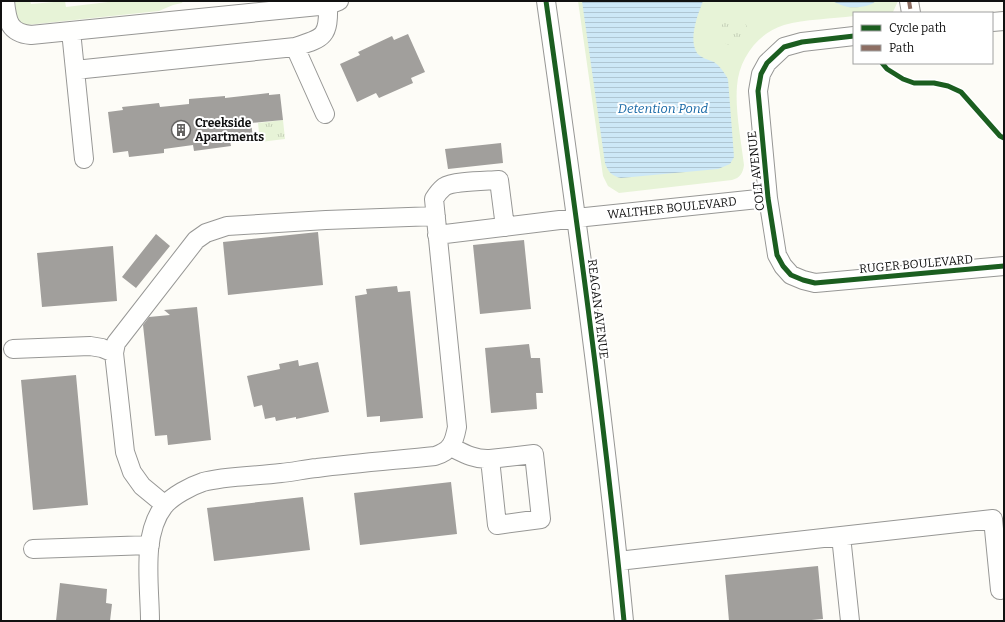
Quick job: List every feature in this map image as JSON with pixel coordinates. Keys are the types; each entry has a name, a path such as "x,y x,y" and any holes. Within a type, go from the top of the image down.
{"street":[{"path":"5,1 9,21 13,29 21,34 31,35 333,3 329,21 324,33 316,41 295,48 75,70"},
{"name":"REAGAN AVENUE","path":"546,1 576,218 624,621"},
{"path":"909,1 911,12"},
{"path":"993,22 1004,21"},
{"path":"71,31 84,159"},
{"name":"COLT AVENUE","path":"831,283 815,283 802,280 791,274 783,266 777,255 768,198 758,92 761,74 766,63 784,47 802,42 853,36"},
{"path":"295,48 324,114"},
{"path":"150,621 148,554 157,518 165,505 190,487 204,482 316,468 435,456 444,453 451,447 456,436 457,422 434,199 438,192 445,186 499,180 505,227"},
{"name":"WALTHER BOULEVARD","path":"437,235 576,218 768,198"},
{"path":"165,505 142,486 132,472 125,452 114,353 116,344 196,240 206,233 227,226 326,220 436,216"},
{"name":"RUGER BOULEVARD","path":"831,283 1004,266"},
{"path":"13,349 90,346 102,348 114,353"},
{"path":"451,447 475,458 490,458"},
{"path":"618,561 993,519 1000,590 1004,589"},
{"path":"841,536 850,621"},
{"path":"33,549 150,545"}],"green space":[{"path":"15,1 30,1 31,4 65,1 66,7 108,1 183,1 182,3 159,11 27,25 23,24 18,19"},
{"name":"Detention Pond","path":"578,1 898,1 893,12 853,12 853,16 792,23 775,29 758,40 746,57 737,86 737,105 744,165 742,173 737,178 732,180 619,193 608,186 603,176"},
{"path":"734,18 740,19 744,22 747,26 747,38 744,42 740,45 734,46 728,45 724,42 721,38 720,32 721,26 724,22 728,19"},
{"path":"283,120 285,139 260,142 258,123"}],"water":[{"name":"Detention Pond","path":"582,1 703,1 695,27 693,41 697,53 705,59 718,65 728,79 734,157 730,164 718,169 621,178 611,173 605,163"},
{"path":"832,1 876,1 863,7 846,7"}],"building":[{"path":"408,34 425,72 411,78 413,83 379,98 376,93 357,102 340,64 360,55 358,52 392,36 394,40"},
{"name":"Creekside Apartments","path":"269,93 269,95 280,94 283,120 251,123 253,137 246,138 246,140 230,141 231,146 194,151 193,145 164,149 164,153 129,157 128,151 113,153 108,112 123,110 122,107 159,103 160,107 189,104 189,99 225,96 225,98"},
{"path":"501,143 503,163 448,169 445,149"},
{"path":"318,232 323,285 228,295 223,242"},
{"path":"156,234 170,246 136,288 122,277"},
{"path":"524,240 531,309 480,314 473,245"},
{"path":"113,246 117,301 42,307 37,253"},
{"path":"397,286 398,292 410,291 423,418 380,422 380,416 367,417 355,296 367,294 366,289"},
{"path":"197,307 211,440 168,445 167,435 155,436 143,325 149,317 170,315 164,310"},
{"path":"529,344 531,358 540,358 543,393 536,393 537,409 491,413 485,348"},
{"path":"298,360 299,366 318,362 329,412 296,419 296,417 276,421 275,417 265,419 262,405 254,407 247,376 280,369 279,364"},
{"path":"76,375 88,505 33,510 21,380"},
{"path":"451,482 457,534 360,545 354,493"},
{"path":"303,497 310,550 214,561 207,508"},
{"path":"818,566 823,619 800,621 729,621 725,575"},
{"path":"60,583 107,589 106,603 112,604 110,621 56,621"}],"marked path":[{"path":"909,1 911,12"}],"cycle path":[{"path":"546,1 598,388 624,621"},
{"path":"853,36 802,42 784,47 767,63 761,74 758,91 768,198 777,255 783,266 791,275 815,283 1004,266"},
{"path":"883,64 887,69 903,79 914,83 934,83 948,86 961,92 1000,136 1004,138"}],"place":[{"name":"Creekside Apartments","path":"181,130"}]}
